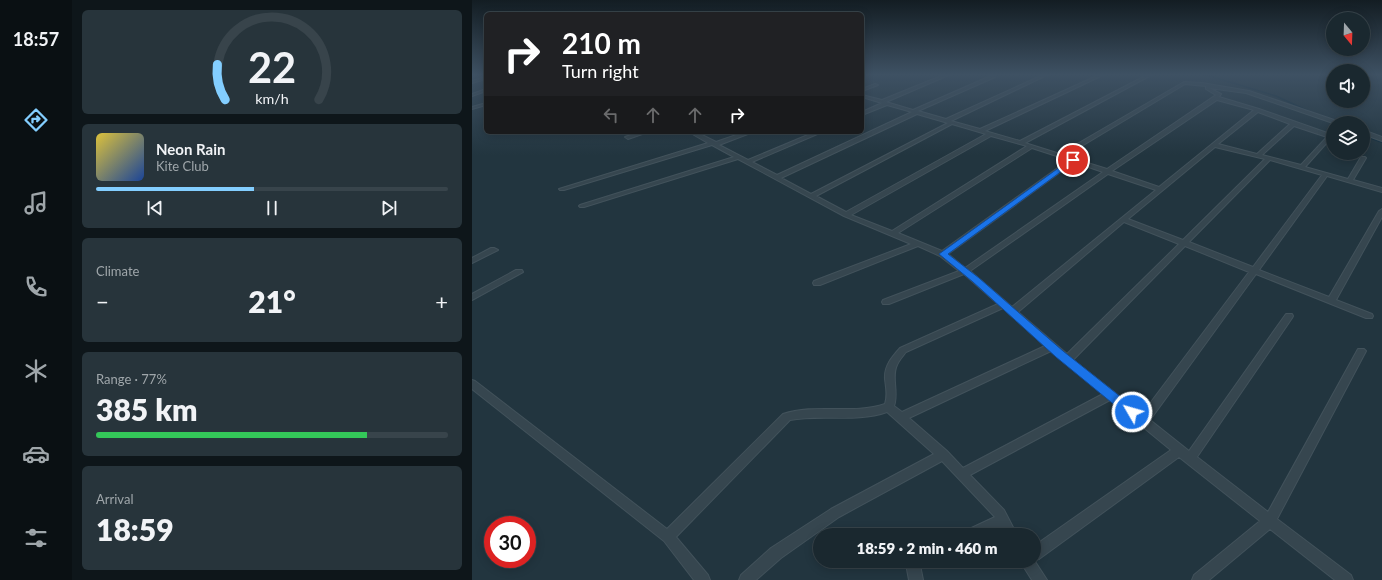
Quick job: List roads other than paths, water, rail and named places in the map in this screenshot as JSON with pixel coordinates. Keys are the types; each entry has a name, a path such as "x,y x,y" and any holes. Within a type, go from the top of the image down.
{"street":[{"path":"879,101 1030,146 1160,189"},
{"path":"864,113 889,101"},
{"path":"778,177 940,101"},
{"path":"811,196 949,122 992,101"},
{"path":"980,131 1044,101"},
{"path":"1020,143 1100,101"},
{"path":"1061,156 1153,101"},
{"path":"886,302 965,271 1212,101"},
{"path":"1226,101 1257,110 1326,134"},
{"path":"1274,101 1326,119"},
{"path":"472,108 484,105"},
{"path":"1012,312 1257,110"},
{"path":"1258,156 1293,124"},
{"path":"628,137 638,134"},
{"path":"696,134 846,215 943,254 965,271 1067,360 1110,395 1269,522 1346,580"},
{"path":"562,189 744,134"},
{"path":"747,162 814,134"},
{"path":"846,215 991,134"},
{"path":"1370,135 1382,139"},
{"path":"1302,167 1326,141"},
{"path":"1214,145 1269,158 1382,190"},
{"path":"892,234 1030,146"},
{"path":"582,206 738,157"},
{"path":"1067,360 1269,158"},
{"path":"943,254 1073,160"},
{"path":"1350,181 1362,160"},
{"path":"1143,421 1326,174"},
{"path":"1331,300 1382,211"},
{"path":"1123,219 1370,316"},
{"path":"816,284 917,244"},
{"path":"472,261 494,250"},
{"path":"472,297 519,272"},
{"path":"668,537 787,417 795,414 845,414 877,412 889,407 892,400 889,371 894,358 903,350 1002,304"},
{"path":"1190,458 1289,316"},
{"path":"900,418 1052,347"},
{"path":"1199,580 1269,522 1361,351"},
{"path":"472,384 668,537 703,580"},
{"path":"962,474 1110,395"},
{"path":"889,407 962,474 1000,514 1007,528"},
{"path":"1041,549 1180,450"},
{"path":"746,580 776,553 835,513 943,455"},
{"path":"985,528 1003,520"},
{"path":"914,568 916,580"},
{"path":"1032,568 1040,580"}],"waterway":[{"path":"1287,101 1317,115"},
{"path":"1370,138 1382,142"}]}
